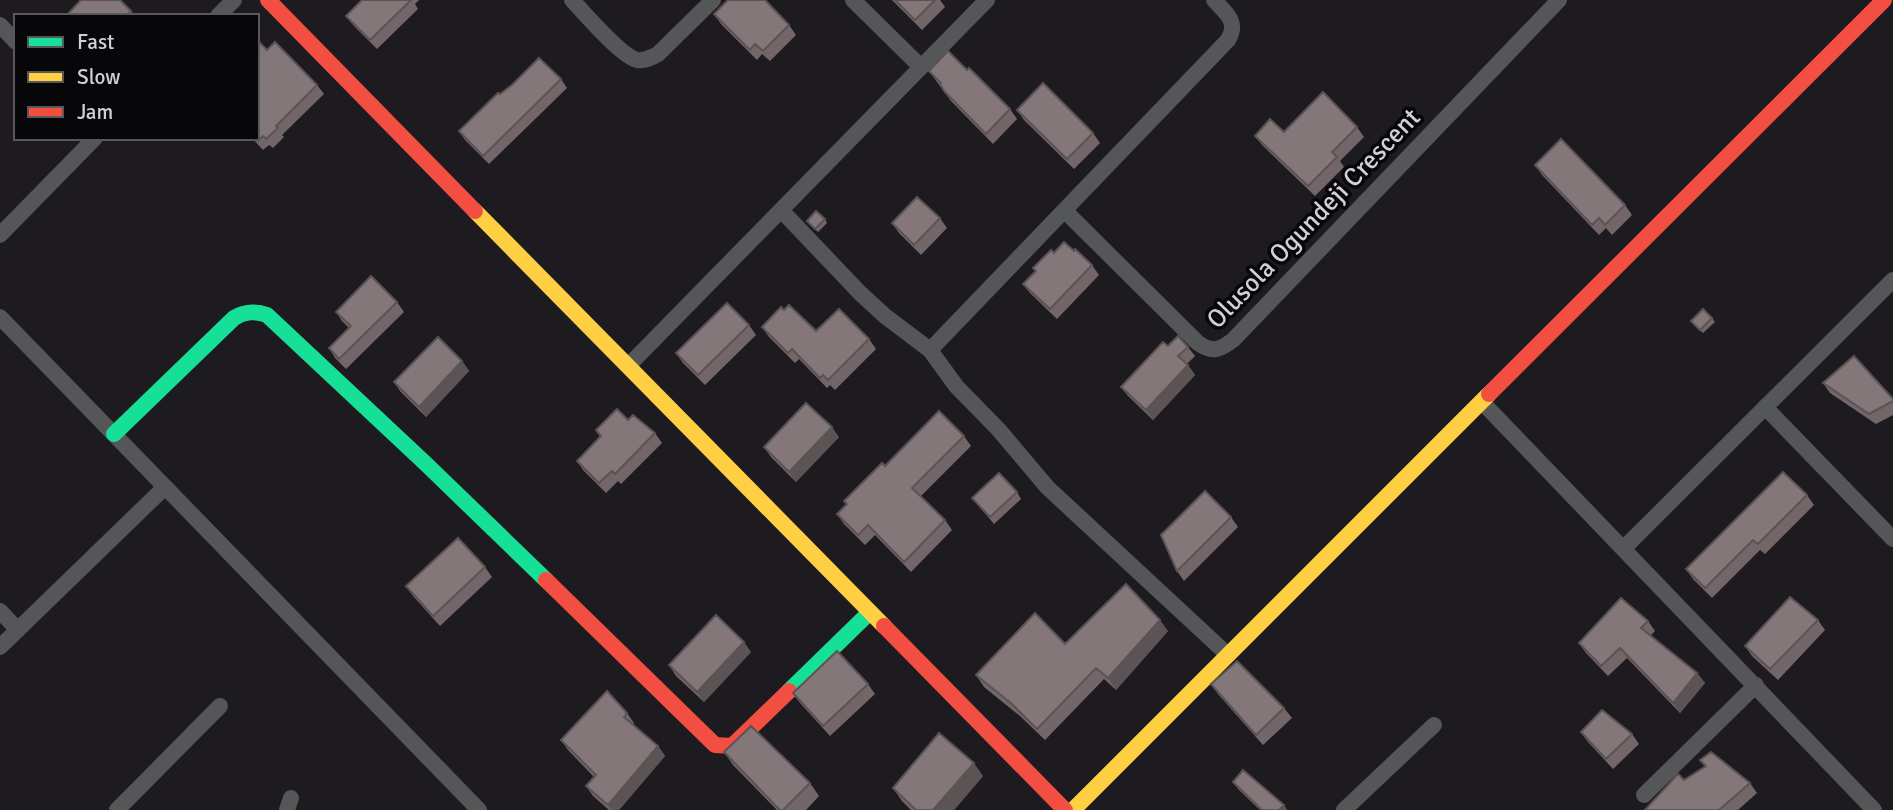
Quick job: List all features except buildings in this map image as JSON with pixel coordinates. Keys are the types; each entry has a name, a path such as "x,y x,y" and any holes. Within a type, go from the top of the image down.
{"street":[{"path":"220,14 234,0"},
{"path":"268,0 1065,810"},
{"path":"572,0 622,51 638,60 649,59 658,54 713,0"},
{"path":"853,0 921,67"},
{"path":"629,365 987,0"},
{"path":"930,350 1228,40 1234,24 1214,0"},
{"name":"Olusola Ogundeji Crescent","path":"1065,211 1198,343 1213,351 1220,350 1233,340 1559,0"},
{"path":"1073,810 1884,0"},
{"path":"0,25 14,40"},
{"path":"0,235 93,140"},
{"path":"781,210 869,301 930,350 956,386 1008,440 1046,487 1228,655"},
{"path":"1623,549 1893,280"},
{"path":"114,435 234,318 258,311 267,315 425,463 715,745 723,747 732,746 870,612"},
{"path":"0,317 480,810"},
{"path":"1482,401 1874,810"},
{"path":"1765,408 1893,539"},
{"path":"0,647 165,487"},
{"path":"0,611 18,630"},
{"path":"1644,795 1756,685"},
{"path":"117,810 219,706"},
{"path":"1344,810 1434,725"}],"traffic: fast":[{"path":"114,434 234,318 250,312 267,315 546,580"},
{"path":"789,691 870,612"}],"traffic: slow":[{"path":"475,211 884,626"},
{"path":"1073,810 1489,394"}],"traffic: jam":[{"path":"268,0 475,211"},
{"path":"1489,394 1884,0"},
{"path":"546,580 715,745 732,746 789,691"},
{"path":"884,626 1065,810"}]}
